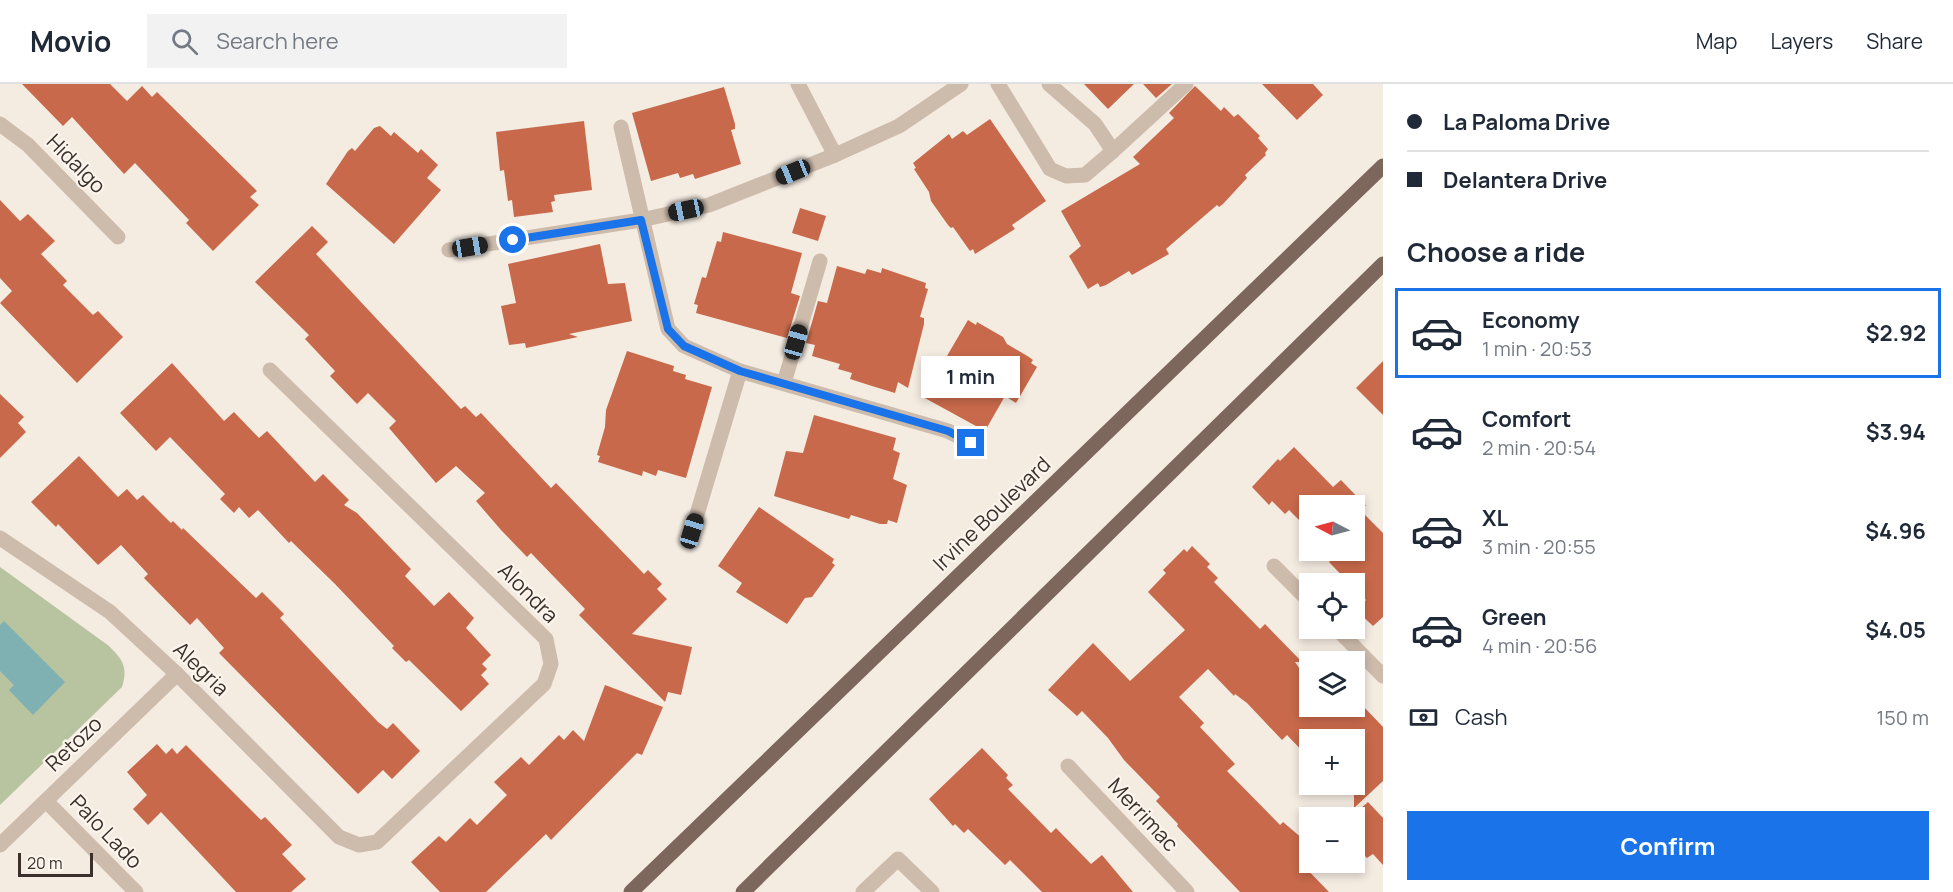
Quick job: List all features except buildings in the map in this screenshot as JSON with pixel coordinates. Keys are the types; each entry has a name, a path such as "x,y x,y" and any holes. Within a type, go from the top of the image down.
{"main road":[{"name":"Irvine Boulevard","path":"631,892 1383,165"},
{"path":"743,892 1383,264"}],"street":[{"path":"798,84 835,155"},
{"path":"449,250 641,220 709,205 835,155 899,126 961,84"},
{"path":"998,84 1050,169 1066,176 1085,174 1186,84"},
{"path":"1050,84 1095,124 1113,151"},
{"name":"Hidalgo","path":"0,124 28,145 118,237"},
{"path":"621,127 668,329 684,346 740,371 948,431 971,443"},
{"path":"784,383 820,261"},
{"name":"Alondra","path":"270,370 546,639 551,664 544,684 528,701 377,842 359,845"},
{"path":"692,531 740,371"},
{"name":"Alegria","path":"0,538 110,612 177,674 339,837 359,845"},
{"path":"1274,566 1299,591"},
{"path":"1347,639 1383,676"},
{"name":"Retozo","path":"0,845 177,674"},
{"name":"Merrimac","path":"1068,766 1187,892"},
{"name":"Palo Lado","path":"46,801 136,892"},
{"path":"863,892 898,859 932,892"}],"green space":[{"path":"0,567 109,646 121,660 124,674 122,687 0,805"}],"water":[{"path":"4,621 65,682 33,715 9,690 14,685 0,671 0,625"}],"route":[{"path":"513,240 641,220 668,329 684,346 740,371 948,431 971,443"}]}
